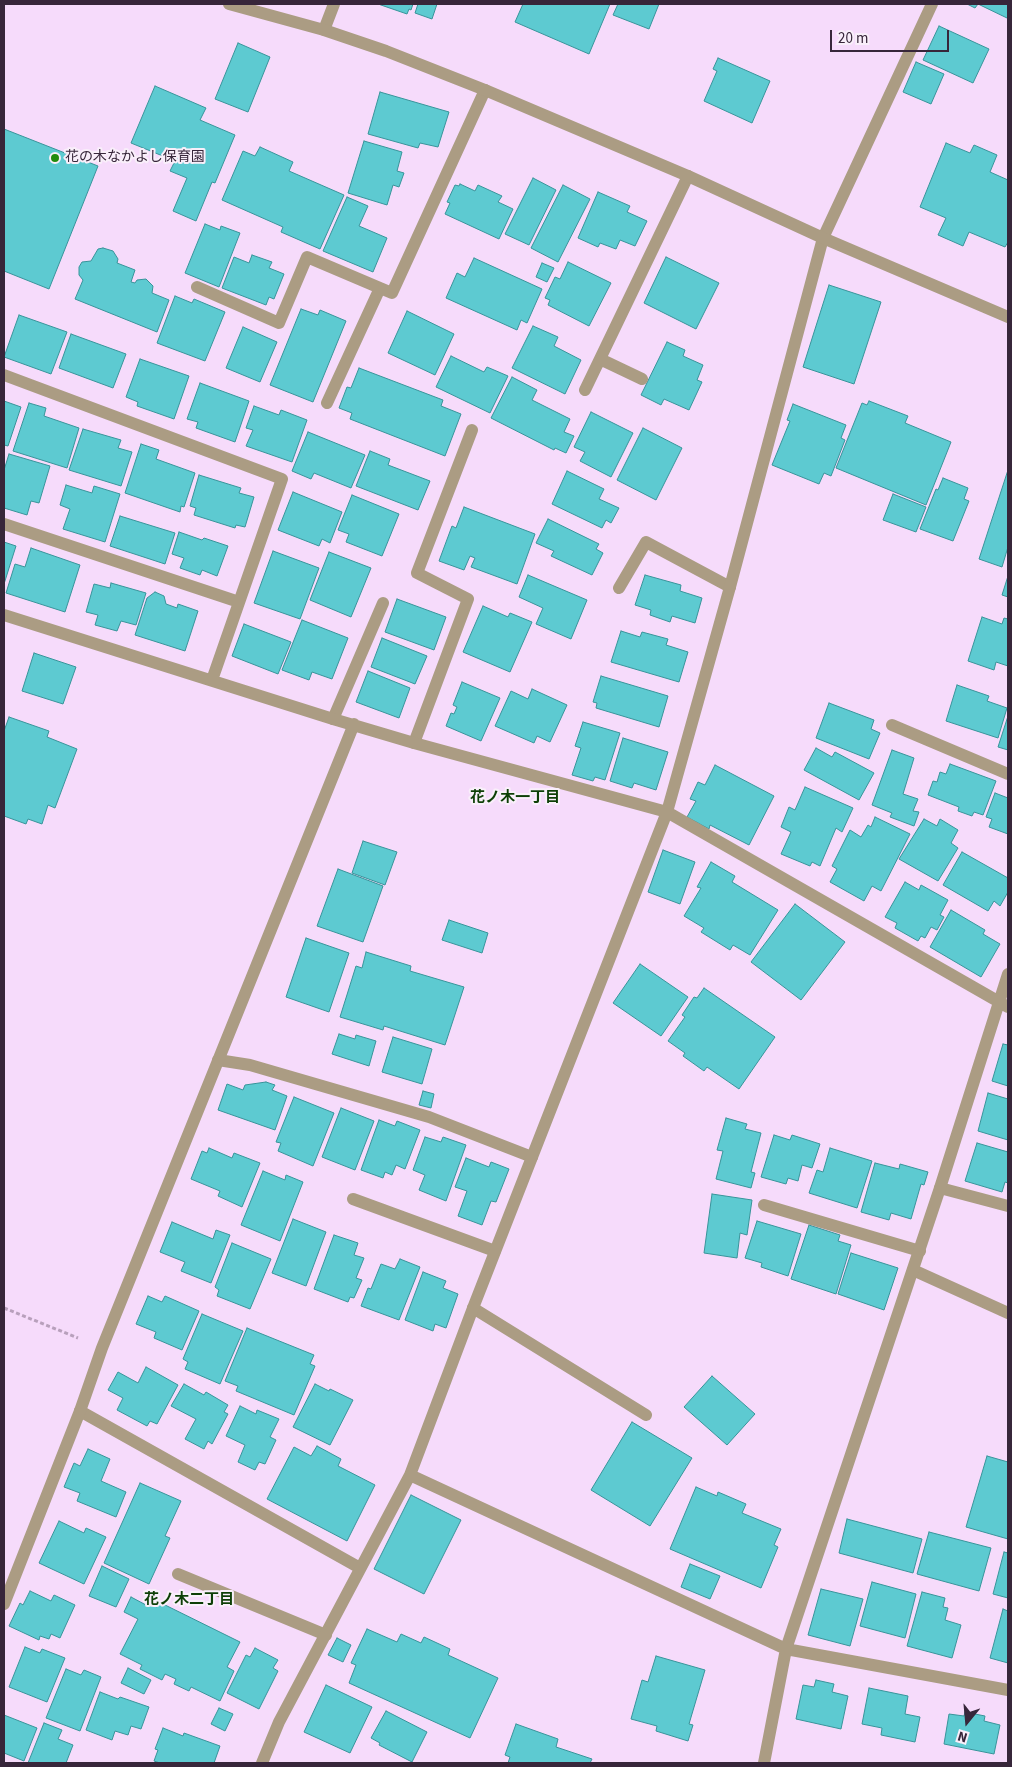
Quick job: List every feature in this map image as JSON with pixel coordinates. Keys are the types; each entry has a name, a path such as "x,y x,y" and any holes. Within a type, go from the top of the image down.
{"street":[{"path":"229,4 324,30 386,51 484,90 688,176 823,238 1008,317"},
{"path":"324,30 334,4"},
{"path":"262,1763 279,1722 410,1475 666,812 730,587 823,238 932,4"},
{"path":"197,287 279,323 308,257 392,294 484,90"},
{"path":"585,390 688,176"},
{"path":"327,403 380,288"},
{"path":"600,359 642,380"},
{"path":"4,375 282,479 212,680"},
{"path":"414,743 468,598 417,573 472,430"},
{"path":"4,524 238,602"},
{"path":"619,588 646,542 730,587"},
{"path":"333,719 383,603"},
{"path":"4,615 333,719 666,812 1003,1004"},
{"path":"4,1604 80,1411 102,1348 354,724"},
{"path":"892,725 1008,774"},
{"path":"764,1763 786,1648 1003,1004 1008,974"},
{"path":"218,1060 250,1065 429,1117 532,1157"},
{"path":"940,1188 1008,1206"},
{"path":"353,1199 495,1251"},
{"path":"764,1204 920,1251"},
{"path":"913,1270 1008,1313"},
{"path":"473,1308 646,1415"},
{"path":"80,1411 360,1568"},
{"path":"410,1475 786,1648 1008,1690"},
{"path":"178,1574 326,1635"}],"path":[{"path":"4,1308 102,1348"}],"building":[{"path":"378,4 413,4 407,14"},
{"path":"418,4 437,4 432,19 415,13"},
{"path":"523,4 610,4 589,54 515,22"},
{"path":"618,4 659,4 649,29 613,15"},
{"path":"967,4 978,4 975,8"},
{"path":"978,4 1008,4 1008,16 1007,18"},
{"path":"939,26 989,49 973,83 923,60"},
{"path":"238,43 270,57 248,112 215,99"},
{"path":"718,58 770,81 752,123 704,101 717,71 713,69"},
{"path":"916,62 944,74 931,104 903,92"},
{"path":"155,86 206,108 200,120 235,135 215,183 212,182 196,221 173,211 187,178 170,171 175,161 131,143"},
{"path":"380,92 449,112 438,147 420,143 418,148 368,134"},
{"path":"4,129 98,166 49,289 4,271"},
{"path":"364,141 402,152 397,171 404,173 399,187 393,185 387,205 348,193"},
{"path":"946,143 970,153 974,145 997,155 990,172 1008,180 1008,242 1005,247 969,232 963,246 938,235 946,218 920,207"},
{"path":"260,147 293,162 289,171 344,195 320,249 281,232 283,227 222,200 243,151 255,156"},
{"path":"533,178 556,190 529,245 505,234"},
{"path":"460,184 475,191 478,185 502,196 498,202 513,209 499,239 445,214 450,203 447,202 455,185 459,186"},
{"path":"563,185 590,199 558,262 531,248"},
{"path":"598,192 630,206 627,212 647,221 635,246 620,240 616,249 600,243 598,247 578,238"},
{"path":"347,197 368,206 359,226 387,238 373,272 323,251"},
{"path":"205,224 220,230 221,226 240,233 219,287 185,273"},
{"path":"103,248 113,251 118,259 117,263 135,270 131,282 135,283 137,280 146,279 153,286 152,293 169,300 157,332 75,299 83,280 79,275 79,267 82,262 91,261 98,249"},
{"path":"252,255 272,262 269,268 284,274 274,299 269,297 266,305 222,288 234,257 249,263"},
{"path":"666,257 719,283 696,329 644,303"},
{"path":"474,258 542,289 527,323 521,320 517,330 446,298 457,273 465,277"},
{"path":"568,262 611,283 589,326 548,305 550,300 545,298 555,277 560,279"},
{"path":"542,263 554,268 547,282 536,277"},
{"path":"829,285 881,302 854,384 803,367"},
{"path":"175,296 192,303 194,299 225,312 205,361 157,343"},
{"path":"301,309 318,315 320,310 346,321 313,402 270,385"},
{"path":"407,311 454,334 435,375 388,353"},
{"path":"19,315 67,332 51,374 4,357"},
{"path":"533,326 558,337 554,346 581,360 565,394 512,368"},
{"path":"243,327 277,342 260,382 226,368"},
{"path":"71,334 126,354 113,388 59,368"},
{"path":"667,342 685,350 683,356 703,365 697,380 702,382 689,410 664,399 661,405 641,395"},
{"path":"451,356 484,372 487,367 508,376 490,413 436,387"},
{"path":"140,359 189,376 174,419 137,406 138,402 126,397"},
{"path":"359,368 443,400 441,406 461,414 445,456 350,419 352,413 339,408 347,387 351,388"},
{"path":"512,377 537,390 532,400 570,419 564,432 574,436 566,453 555,448 554,450 491,418"},
{"path":"200,383 249,401 235,442 196,428 198,422 187,419"},
{"path":"4,401 21,407 8,446 4,445"},
{"path":"869,401 908,416 905,423 951,442 926,505 836,468 862,403 867,405"},
{"path":"29,403 46,408 44,416 79,428 67,468 13,451"},
{"path":"793,404 846,425 841,438 845,440 831,476 824,473 819,484 772,465 790,421 787,420"},
{"path":"254,406 279,415 281,410 307,420 292,462 246,446 253,430 246,428"},
{"path":"591,412 633,433 611,477 580,461 585,452 574,447"},
{"path":"643,428 682,448 656,500 617,480"},
{"path":"83,429 121,440 118,448 132,452 121,486 69,470"},
{"path":"308,432 365,455 351,488 314,473 311,479 292,471"},
{"path":"141,444 159,450 156,459 195,473 184,507 181,506 180,512 125,493"},
{"path":"370,451 390,459 388,465 430,481 418,510 356,486"},
{"path":"9,454 50,466 39,503 31,501 27,515 4,508 4,470"},
{"path":"1008,470 1008,547 1002,567 979,559"},
{"path":"567,471 604,489 599,499 619,508 611,523 606,520 602,528 552,504"},
{"path":"199,475 241,488 239,493 254,497 245,527 236,525 235,528 194,515 196,508 190,506"},
{"path":"943,478 968,488 964,499 969,501 953,541 920,529 936,489 938,490"},
{"path":"66,485 92,493 94,486 120,494 105,542 63,529 70,509 60,505"},
{"path":"293,492 342,512 330,543 322,539 319,546 278,530"},
{"path":"893,494 926,507 916,532 883,520"},
{"path":"352,495 399,514 382,556 346,542 349,534 338,530"},
{"path":"464,507 535,534 517,584 471,567 475,558 470,556 464,570 439,561 452,526 456,528"},
{"path":"120,516 175,533 165,564 110,546"},
{"path":"548,519 599,544 596,549 603,553 592,575 551,556 554,551 536,543"},
{"path":"179,532 228,546 217,576 202,570 200,575 180,568 184,558 172,554"},
{"path":"4,542 16,546 4,584"},
{"path":"31,548 80,565 65,612 6,593 15,564 25,567"},
{"path":"273,551 319,568 300,619 254,603"},
{"path":"329,552 371,568 351,617 310,600"},
{"path":"528,575 587,600 571,639 536,624 543,608 519,597"},
{"path":"645,575 681,585 680,591 702,598 695,623 672,616 670,622 650,615 651,610 635,605"},
{"path":"1008,576 1008,597 1002,595"},
{"path":"111,583 146,593 136,625 121,621 117,631 95,625 98,615 86,612 94,584 110,588"},
{"path":"155,592 164,596 166,604 177,608 178,604 198,611 185,651 135,635 147,598"},
{"path":"397,599 446,617 434,650 385,632"},
{"path":"483,606 508,617 510,613 532,622 510,672 463,652"},
{"path":"982,617 1002,624 1004,618 1008,619 1008,666 996,662 994,670 968,661"},
{"path":"302,620 348,638 332,679 312,672 309,680 282,670"},
{"path":"244,624 291,642 278,674 232,656"},
{"path":"621,631 640,637 642,632 668,639 666,645 688,652 679,682 611,662"},
{"path":"382,638 427,656 415,684 371,667"},
{"path":"34,653 76,667 63,704 22,691"},
{"path":"368,671 410,688 399,718 356,702"},
{"path":"601,676 668,696 659,727 596,708 597,703 593,702"},
{"path":"462,682 500,698 481,741 446,726 451,713 454,714 457,707 453,705"},
{"path":"957,685 989,696 987,701 1007,708 998,738 946,721"},
{"path":"532,689 567,705 550,742 537,736 534,743 495,726 511,691 528,699"},
{"path":"829,703 874,720 871,729 880,733 869,759 816,738"},
{"path":"1008,716 1008,750 998,747"},
{"path":"9,717 49,731 47,737 77,749 55,808 48,805 42,824 28,819 26,824 4,816 4,731"},
{"path":"583,722 620,733 605,780 595,777 593,781 572,775 581,748 575,746"},
{"path":"623,738 668,752 656,790 634,783 632,788 610,781"},
{"path":"816,748 832,757 835,752 874,773 859,800 804,770"},
{"path":"892,750 914,758 903,794 918,799 913,811 919,812 914,826 890,817 892,813 872,805"},
{"path":"950,764 996,781 983,815 974,812 972,816 958,811 959,807 928,795 933,781 937,782 940,772 946,774"},
{"path":"715,765 774,796 749,845 710,825 709,829 687,817 696,801 690,799 698,782 705,785"},
{"path":"805,787 853,808 842,832 836,828 820,866 812,862 810,866 781,854 791,832 781,827 789,807 795,810"},
{"path":"995,793 1008,798 1008,834 989,827 992,819 986,817"},
{"path":"875,817 910,834 881,891 872,886 864,901 830,882 837,869 832,866 850,830 861,837 868,825 871,827"},
{"path":"924,819 937,826 940,819 958,830 951,843 958,848 938,881 899,859"},
{"path":"363,841 397,852 385,885 352,873"},
{"path":"663,850 695,862 680,904 648,892"},
{"path":"962,852 1008,878 1008,892 1000,906 994,901 988,911 943,885"},
{"path":"711,862 735,876 732,882 778,910 750,955 733,945 730,950 701,932 704,928 684,916 701,888 697,887"},
{"path":"338,869 383,886 363,942 317,926"},
{"path":"905,882 919,890 921,885 948,900 940,915 944,917 937,930 931,927 925,938 921,936 918,941 895,928 897,923 885,917"},
{"path":"795,904 845,942 801,1000 751,962"},
{"path":"951,910 985,930 983,934 1000,944 981,977 930,947"},
{"path":"449,920 488,933 482,953 442,940"},
{"path":"306,938 349,953 329,1012 286,997"},
{"path":"366,952 411,966 410,971 464,987 445,1045 384,1026 383,1030 340,1017 356,966 362,968"},
{"path":"640,964 688,997 661,1036 613,1003"},
{"path":"704,988 775,1037 739,1089 707,1067 704,1071 683,1056 685,1053 668,1041 685,1017 682,1015 694,997 697,998"},
{"path":"339,1034 355,1039 356,1035 376,1041 369,1066 332,1054"},
{"path":"393,1037 432,1049 422,1084 382,1072"},
{"path":"1003,1044 1008,1045 1008,1086 992,1081"},
{"path":"266,1082 275,1085 272,1090 287,1096 275,1130 218,1110 227,1084 243,1090 245,1085"},
{"path":"423,1091 434,1094 431,1108 419,1105"},
{"path":"988,1093 1008,1099 1008,1140 978,1131"},
{"path":"294,1097 334,1113 313,1166 278,1151 281,1143 276,1142"},
{"path":"341,1108 374,1121 355,1170 322,1157"},
{"path":"726,1118 747,1124 745,1129 761,1133 751,1172 755,1173 751,1188 716,1179 723,1151 717,1150"},
{"path":"379,1120 395,1126 397,1121 420,1130 405,1169 396,1165 392,1175 385,1172 383,1178 361,1170"},
{"path":"774,1135 790,1140 792,1135 820,1144 812,1168 802,1165 798,1181 788,1178 786,1184 761,1177"},
{"path":"425,1137 441,1142 443,1137 466,1145 446,1201 419,1190 425,1175 413,1170"},
{"path":"977,1143 1008,1152 1008,1183 1005,1182 1002,1192 965,1181"},
{"path":"209,1148 232,1158 234,1153 260,1163 242,1207 218,1196 220,1191 191,1179 202,1151 207,1153"},
{"path":"830,1148 872,1161 857,1208 809,1193 817,1170 823,1172"},
{"path":"466,1158 489,1167 491,1162 509,1169 496,1202 491,1201 482,1225 458,1216 467,1191 455,1187"},
{"path":"875,1163 899,1169 900,1164 928,1172 924,1185 921,1184 911,1219 891,1213 889,1220 861,1212"},
{"path":"263,1171 285,1180 286,1175 303,1182 280,1241 241,1225"},
{"path":"712,1194 752,1200 747,1235 740,1233 737,1258 704,1253"},
{"path":"293,1219 326,1232 306,1286 272,1273"},
{"path":"757,1221 801,1234 788,1276 761,1267 762,1263 745,1258"},
{"path":"172,1222 213,1239 216,1230 230,1235 211,1283 181,1271 185,1262 160,1252"},
{"path":"809,1225 840,1235 838,1241 851,1245 836,1294 791,1279"},
{"path":"334,1235 358,1243 354,1255 364,1258 356,1278 362,1280 354,1298 350,1297 348,1302 314,1289"},
{"path":"232,1243 271,1259 250,1309 217,1296 219,1290 215,1287"},
{"path":"851,1253 898,1268 884,1310 838,1294"},
{"path":"400,1259 420,1267 399,1320 361,1306 368,1288 371,1289 381,1264 395,1269"},
{"path":"423,1272 446,1281 443,1288 458,1294 446,1328 435,1324 433,1331 405,1320"},
{"path":"148,1296 162,1302 165,1296 199,1311 182,1350 154,1338 156,1332 136,1324"},
{"path":"202,1314 243,1331 220,1384 185,1369 188,1362 183,1359"},
{"path":"247,1328 314,1355 310,1364 315,1366 294,1415 236,1391 238,1386 225,1381"},
{"path":"146,1367 178,1385 157,1424 150,1421 147,1426 117,1410 123,1398 108,1390 118,1372 138,1383"},
{"path":"712,1376 755,1414 727,1445 684,1407"},
{"path":"184,1384 204,1395 206,1392 228,1405 224,1412 228,1414 212,1444 208,1441 204,1449 185,1439 196,1419 171,1406"},
{"path":"315,1384 353,1400 330,1445 293,1427"},
{"path":"240,1406 256,1414 257,1410 279,1419 270,1437 276,1440 265,1464 259,1462 255,1470 238,1462 245,1445 226,1436"},
{"path":"632,1422 692,1458 650,1526 591,1490"},
{"path":"317,1446 341,1459 338,1466 375,1485 347,1541 267,1499 294,1447 311,1456"},
{"path":"88,1449 110,1459 101,1481 126,1492 116,1517 77,1501 80,1493 64,1487 74,1463 80,1466"},
{"path":"987,1456 1008,1462 1008,1539 966,1527"},
{"path":"140,1483 181,1501 165,1536 170,1538 149,1584 104,1563"},
{"path":"696,1487 717,1496 718,1492 746,1504 742,1513 781,1529 774,1545 778,1547 761,1588 670,1549"},
{"path":"411,1495 461,1520 424,1594 374,1569"},
{"path":"847,1519 922,1539 913,1573 839,1553"},
{"path":"59,1521 84,1533 86,1528 106,1537 84,1584 39,1563"},
{"path":"929,1532 991,1548 979,1591 917,1574"},
{"path":"1004,1552 1008,1553 1008,1598 993,1594"},
{"path":"690,1564 720,1576 710,1599 681,1587"},
{"path":"102,1566 129,1579 116,1607 89,1596"},
{"path":"872,1582 916,1594 905,1638 860,1626"},
{"path":"821,1589 863,1599 850,1646 808,1635"},
{"path":"30,1591 51,1601 54,1595 75,1605 60,1638 51,1634 49,1639 40,1636 39,1640 9,1626 20,1603 23,1605"},
{"path":"922,1592 945,1598 943,1607 948,1608 945,1620 961,1625 952,1658 907,1646"},
{"path":"131,1597 146,1605 147,1602 157,1607 159,1602 240,1642 227,1667 234,1671 220,1701 191,1687 189,1691 174,1684 176,1679 165,1674 162,1680 140,1669 142,1665 120,1654 138,1619 124,1612"},
{"path":"1003,1609 1008,1611 1008,1663 990,1658"},
{"path":"367,1629 397,1642 401,1634 421,1643 424,1637 450,1649 448,1655 498,1678 470,1738 349,1683 356,1665 351,1663"},
{"path":"337,1638 351,1645 343,1662 328,1655"},
{"path":"25,1647 40,1653 42,1649 65,1658 47,1702 9,1687"},
{"path":"255,1648 278,1660 273,1668 278,1671 259,1709 227,1693 246,1655 250,1657"},
{"path":"656,1656 705,1670 689,1724 693,1725 688,1741 656,1731 657,1726 631,1719 642,1680 648,1682"},
{"path":"128,1668 151,1680 144,1694 121,1683"},
{"path":"66,1669 81,1675 84,1670 101,1677 80,1731 46,1718"},
{"path":"816,1680 834,1684 832,1692 848,1696 841,1729 796,1719 803,1685 814,1687"},
{"path":"326,1685 372,1707 350,1753 304,1732"},
{"path":"869,1688 908,1696 905,1714 920,1717 915,1742 881,1735 882,1728 862,1724"},
{"path":"100,1692 149,1707 141,1729 131,1726 128,1735 115,1731 112,1740 86,1730"},
{"path":"219,1708 233,1714 225,1731 211,1724"},
{"path":"386,1711 427,1732 412,1762 379,1745 380,1743 371,1738"},
{"path":"965,1712 985,1716 984,1721 1000,1725 994,1754 944,1744 949,1714 964,1716"},
{"path":"4,1715 37,1728 24,1761 4,1753"},
{"path":"44,1723 62,1730 58,1739 73,1745 66,1763 28,1763"},
{"path":"516,1724 558,1739 556,1747 592,1759 590,1763 508,1763 510,1757 505,1755"},
{"path":"163,1728 183,1736 184,1733 220,1746 214,1763 160,1763 154,1761 158,1750 155,1749"}],"place":[{"name":"花の木なかよし保育園","path":"55,158"}],"district":[{"name":"花ノ木一丁目","path":"515,799"},
{"name":"花ノ木二丁目","path":"189,1601"}]}
